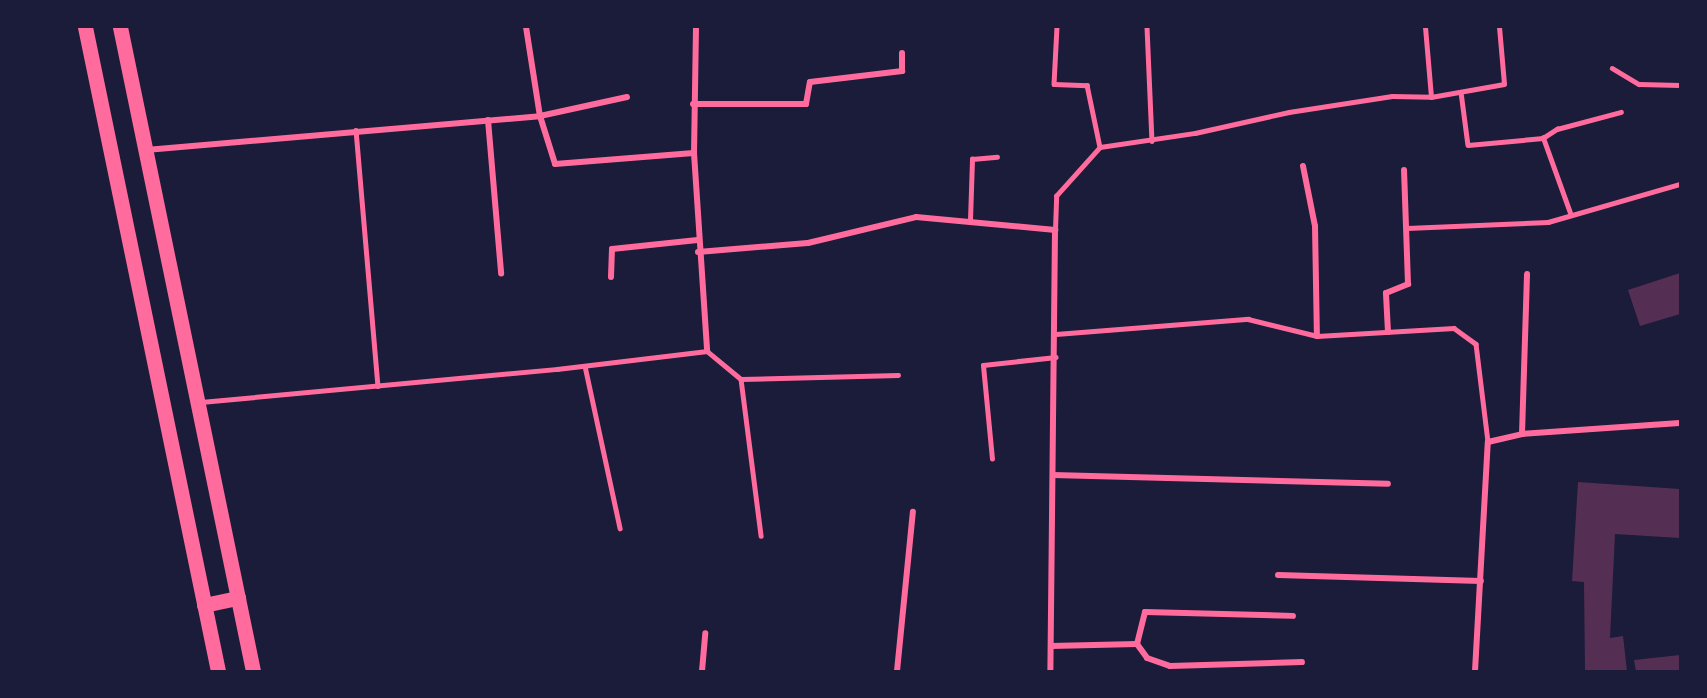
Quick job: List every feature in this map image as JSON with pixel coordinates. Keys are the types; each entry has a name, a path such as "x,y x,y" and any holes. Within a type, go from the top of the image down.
{"main road":[{"path":"85,27 218,671"},
{"path":"120,27 253,671"},
{"path":"204,605 238,598"}],"street":[{"path":"525,27 540,116 555,164 694,153"},
{"path":"696,27 694,153 698,252 706,351"},
{"path":"693,104 806,104 810,82 902,71 902,53"},
{"path":"146,150 356,130 540,116 627,97"},
{"path":"488,120 501,273"},
{"path":"1303,165 1315,226 1317,336"},
{"path":"1388,332 1386,293 1408,284 1404,170"},
{"path":"698,252 808,243 900,219 970,220 1055,231 1056,357 1050,671"},
{"path":"612,277 612,249 698,240"},
{"path":"1522,434 1527,273"},
{"path":"1475,671 1488,442 1522,434 1680,423"},
{"path":"1053,475 1388,484"},
{"path":"897,671 913,512"},
{"path":"1278,576 1481,581"},
{"path":"1293,615 1145,612 1137,644 1147,658 1170,666 1302,662"},
{"path":"702,671 705,633"},
{"path":"1051,646 1137,644"}],"lane":[{"path":"1057,27 1054,84 1087,85 1100,147"},
{"path":"1147,27 1152,141"},
{"path":"1425,27 1431,98"},
{"path":"1055,231 1056,196 1100,147 1152,141 1392,96 1431,98 1504,84 1499,27"},
{"path":"1612,68 1639,84 1680,85"},
{"path":"1461,92 1468,145 1543,138 1557,129 1622,112"},
{"path":"356,130 378,386"},
{"path":"1543,138 1570,213"},
{"path":"970,220 972,159 997,157"},
{"path":"1407,228 1548,222 1570,213 1680,184"},
{"path":"1056,334 1248,319 1317,336 1454,328 1476,344 1488,442"},
{"path":"198,403 585,366 706,351 741,379 898,375"},
{"path":"992,459 983,365 1056,357"},
{"path":"585,366 620,528"},
{"path":"741,379 761,536"}],"building":[{"path":"1680,273 1680,314 1640,326 1628,290"},
{"path":"1578,482 1680,489 1680,538 1615,534 1610,638 1623,636 1627,671 1585,671 1584,582 1572,581"},
{"path":"1680,655 1680,671 1636,671 1634,660"}]}
